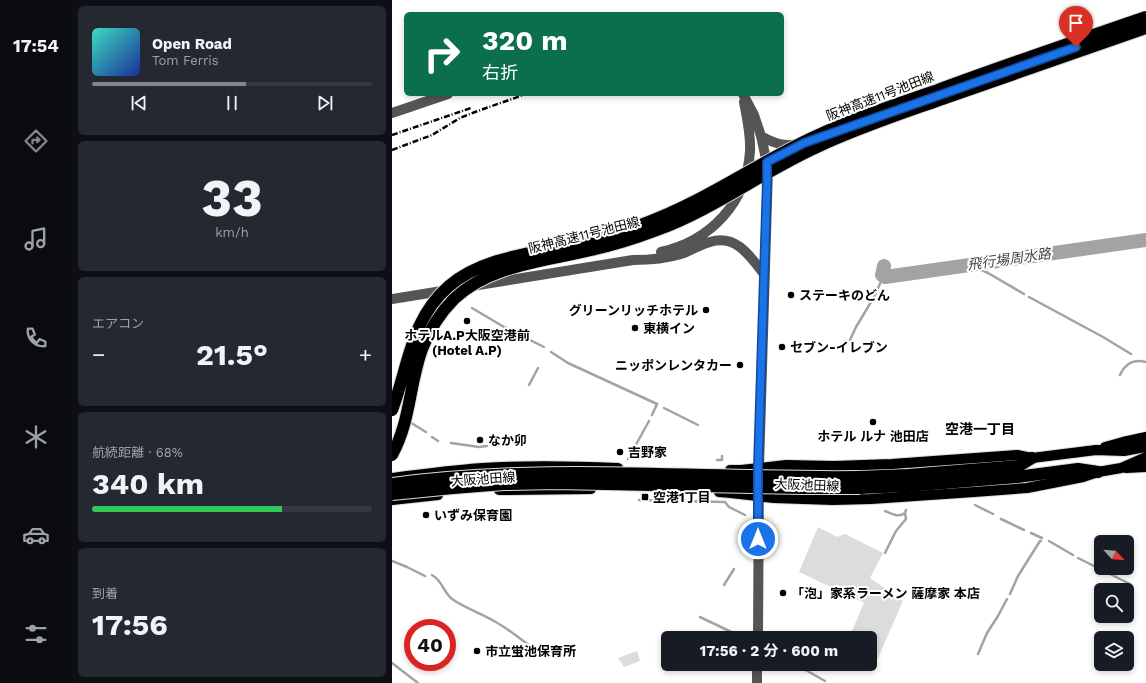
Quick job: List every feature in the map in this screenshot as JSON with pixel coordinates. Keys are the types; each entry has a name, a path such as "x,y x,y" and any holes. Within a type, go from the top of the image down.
{"highway":[{"name":"阪神高速11号池田線","path":"392,410 400,388 411,346 422,320 437,298 449,286 477,268 520,255 601,237 642,224 677,210 783,152 813,137 849,122 981,74 1146,17"},
{"name":"阪神高速11号池田線","path":"392,455 406,423 417,369 428,335 438,318 449,304 472,285 486,278 524,264 615,244 660,229 704,209 817,147 900,114 1146,28"},
{"path":"392,494 504,484 556,483 860,488 956,477 1019,466 1032,458"},
{"path":"392,484 451,477 552,472 804,478 1017,477 1078,469 1098,472"}],"main road":[{"path":"1096,450 1146,437"},
{"name":"大阪池田線","path":"392,478 484,468 533,466 741,470 786,465 834,466 892,464 1017,455 1032,458 1096,450 1124,451 1146,447"},
{"name":"大阪池田線","path":"392,500 511,490 601,489 731,492 774,498 833,500 941,495 1027,488 1121,468 1146,457"},
{"path":"1121,468 1146,467"}],"street":[{"path":"761,136 770,141 790,146 804,143 1146,23"},
{"path":"392,113 442,96"},
{"path":"392,299 632,260 679,247 695,240 710,230 734,203 745,176 750,152 750,139 743,96"},
{"path":"744,96 754,115 767,162 758,468 758,631"},
{"path":"745,176 767,162 804,143"},
{"path":"632,260 660,259 681,254 710,241 722,241 734,243 745,250 764,274"},
{"path":"756,683 757,671"}],"shaded area":[{"path":"818,527 837,537 845,534 883,553 870,578 903,601 878,658 877,631 852,631 864,603 799,572"},
{"path":"637,651 640,661 624,667 618,658"}],"waterway":[{"name":"飛行場周水路","path":"884,266 882,275 885,277 1146,240"},
{"path":"971,265 1024,294"},
{"path":"850,340 874,297 883,277"},
{"path":"1029,297 1131,354"},
{"path":"472,308 504,327 544,347"},
{"path":"551,352 568,363 657,404 652,415"},
{"path":"1120,375 1124,368 1130,363 1138,361 1146,362"},
{"path":"529,385 538,368"},
{"path":"664,408 698,425"},
{"path":"408,421 426,432"},
{"path":"628,459 649,421"},
{"path":"432,437 438,441"},
{"path":"451,443 479,447 487,446"},
{"path":"717,460 722,460 722,456"},
{"path":"639,500 725,502 729,507 745,515"},
{"path":"975,505 993,514"},
{"path":"885,511 900,515 905,513 906,510"},
{"path":"885,553 896,531 906,519 905,513"},
{"path":"1001,519 1024,530"},
{"path":"1031,533 1042,538"},
{"path":"1010,594 1018,576 1041,541"},
{"path":"1049,541 1073,555"},
{"path":"1078,558 1128,583"},
{"path":"392,561 425,576"},
{"path":"724,585 734,569"},
{"path":"432,575 438,580 446,593 452,599 499,624 530,646"},
{"path":"978,654 987,633 1007,599"},
{"path":"700,617 729,631"},
{"path":"392,663 418,683"},
{"path":"807,671 825,681"}],"railway":[{"path":"392,150 432,135 460,118 520,96"},
{"path":"392,135 471,108"}],"place":[{"name":"ステーキのどん","path":"791,295"},
{"name":"グリーンリッチホテル","path":"706,310"},
{"name":"ホテルA.P大阪空港前 (Hotel A.P)","path":"467,321"},
{"name":"東横イン","path":"635,328"},
{"name":"セブン-イレブン","path":"782,347"},
{"name":"ニッポンレンタカー","path":"740,365"},
{"name":"ホテル ルナ 池田店","path":"873,422"},
{"name":"なか卯","path":"480,440"},
{"name":"吉野家","path":"620,452"},
{"name":"空港1丁目","path":"645,497"},
{"name":"いずみ保育園","path":"426,515"},
{"name":"「泡」家系ラーメン 薩摩家 本店","path":"783,593"},
{"name":"市立蛍池保育所","path":"477,651"}],"district":[{"name":"空港一丁目","path":"980,429"}],"route":[{"path":"758,539 758,468 767,162 804,143 1076,47"}]}
